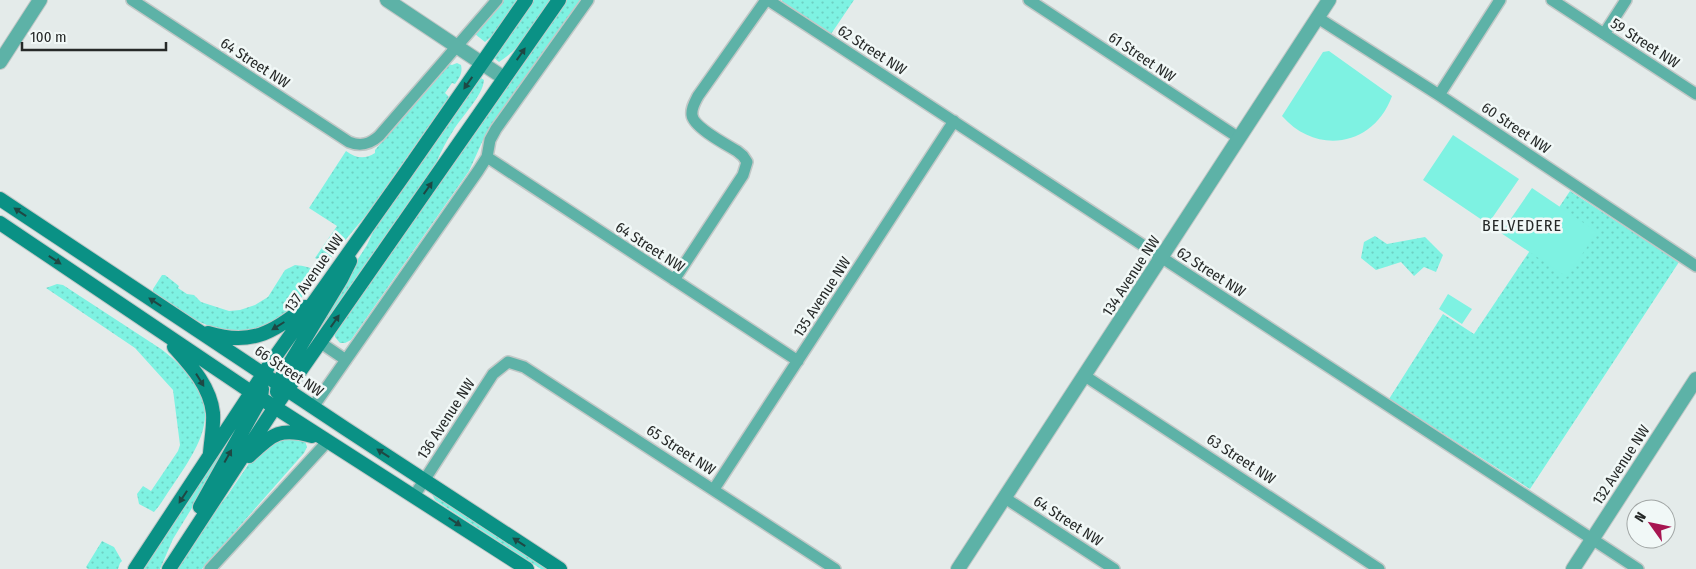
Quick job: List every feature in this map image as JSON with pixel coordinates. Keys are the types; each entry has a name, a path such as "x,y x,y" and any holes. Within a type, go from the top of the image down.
{"main road":[{"name":"137 Avenue NW","path":"263,374 526,0"},
{"path":"283,387 321,343 559,0"},
{"name":"66 Street NW","path":"0,199 560,569"},
{"path":"0,223 324,440 527,569"},
{"path":"172,565 275,407 283,387 341,279 364,231"},
{"path":"196,329 235,339 266,334 296,314 317,296"},
{"path":"158,329 189,363 202,381 210,398 213,415 209,456"},
{"path":"172,565 256,395 263,374"},
{"path":"136,569 209,456 256,395"},
{"path":"234,470 268,438 280,432 296,432 324,440"}],"street":[{"path":"0,62 40,0"},
{"name":"64 Street NW","path":"132,0 349,142 358,145 375,140 457,46"},
{"path":"387,0 504,78"},
{"path":"457,46 497,0"},
{"path":"313,407 486,157 490,140 496,129 588,0"},
{"path":"674,280 743,175 747,162 737,151 696,124 692,116 693,107 698,96 767,0"},
{"name":"62 Street NW","path":"767,0 1638,569"},
{"name":"61 Street NW","path":"1029,0 1239,138"},
{"name":"134 Avenue NW","path":"958,569 1329,0"},
{"path":"1439,95 1500,0"},
{"name":"59 Street NW","path":"1552,0 1696,94"},
{"path":"1604,34 1626,0"},
{"name":"60 Street NW","path":"1318,18 1439,95 1696,266"},
{"name":"135 Avenue NW","path":"714,490 954,121"},
{"name":"64 Street NW","path":"486,157 798,361"},
{"path":"321,343 346,360"},
{"name":"65 Street NW","path":"508,362 524,367 835,569"},
{"name":"136 Avenue NW","path":"414,496 493,374 508,362"},
{"name":"63 Street NW","path":"1085,376 1379,569"},
{"name":"132 Avenue NW","path":"1573,569 1696,379"},
{"path":"210,569 324,440"},
{"name":"64 Street NW","path":"1006,498 1114,569"}],"green space":[{"path":"504,0 517,0 493,35 485,42 475,34"},
{"path":"533,0 551,0 522,42 499,62 493,57"},
{"path":"565,0 582,0 483,140 469,171 351,340 340,343 335,337 335,332"},
{"path":"782,0 854,0 831,34 782,3"},
{"path":"1329,51 1392,96 1384,113 1372,126 1359,135 1343,140 1311,137 1296,129 1282,116 1323,52"},
{"path":"457,63 461,65 461,73 455,84 452,83 445,93 449,97 367,214 328,261 323,262 315,258 337,226 309,208 346,151 360,157 367,157 375,153 375,150 449,64"},
{"path":"481,78 484,80 480,93 450,135 436,163 308,346 306,340 367,245 378,221 477,80"},
{"path":"1453,135 1519,179 1488,224 1423,180"},
{"path":"1532,188 1597,232 1567,277 1501,233"},
{"path":"1570,191 1679,262 1530,489 1389,399 1443,314 1474,334"},
{"path":"1375,236 1387,244 1425,237 1443,255 1436,272 1424,267 1414,276 1401,262 1376,270 1361,258 1364,242"},
{"path":"295,265 311,268 318,274 297,303 279,319 260,329 243,332 225,331 190,317 153,294 153,289 162,275 165,275 179,286 178,288 187,294 194,295 201,302 229,311 240,310 255,305 268,297 285,270"},
{"path":"57,284 63,285 161,349 184,370 199,389 205,408 204,426 198,444 154,512 139,504 137,494 143,486 151,491 178,451 180,445 173,390 135,348 46,288"},
{"path":"1448,294 1472,309 1462,324 1439,309"},
{"path":"251,411 173,539 160,569 143,569 235,428"},
{"path":"282,436 305,441 307,447 304,453 202,569 175,569 203,526 227,496 250,462"},
{"path":"431,492 550,569 541,569 435,500"},
{"path":"102,541 114,547 122,561 118,569 88,569 86,567"}],"district":[{"name":"BELVEDERE","path":"1522,225"}]}
